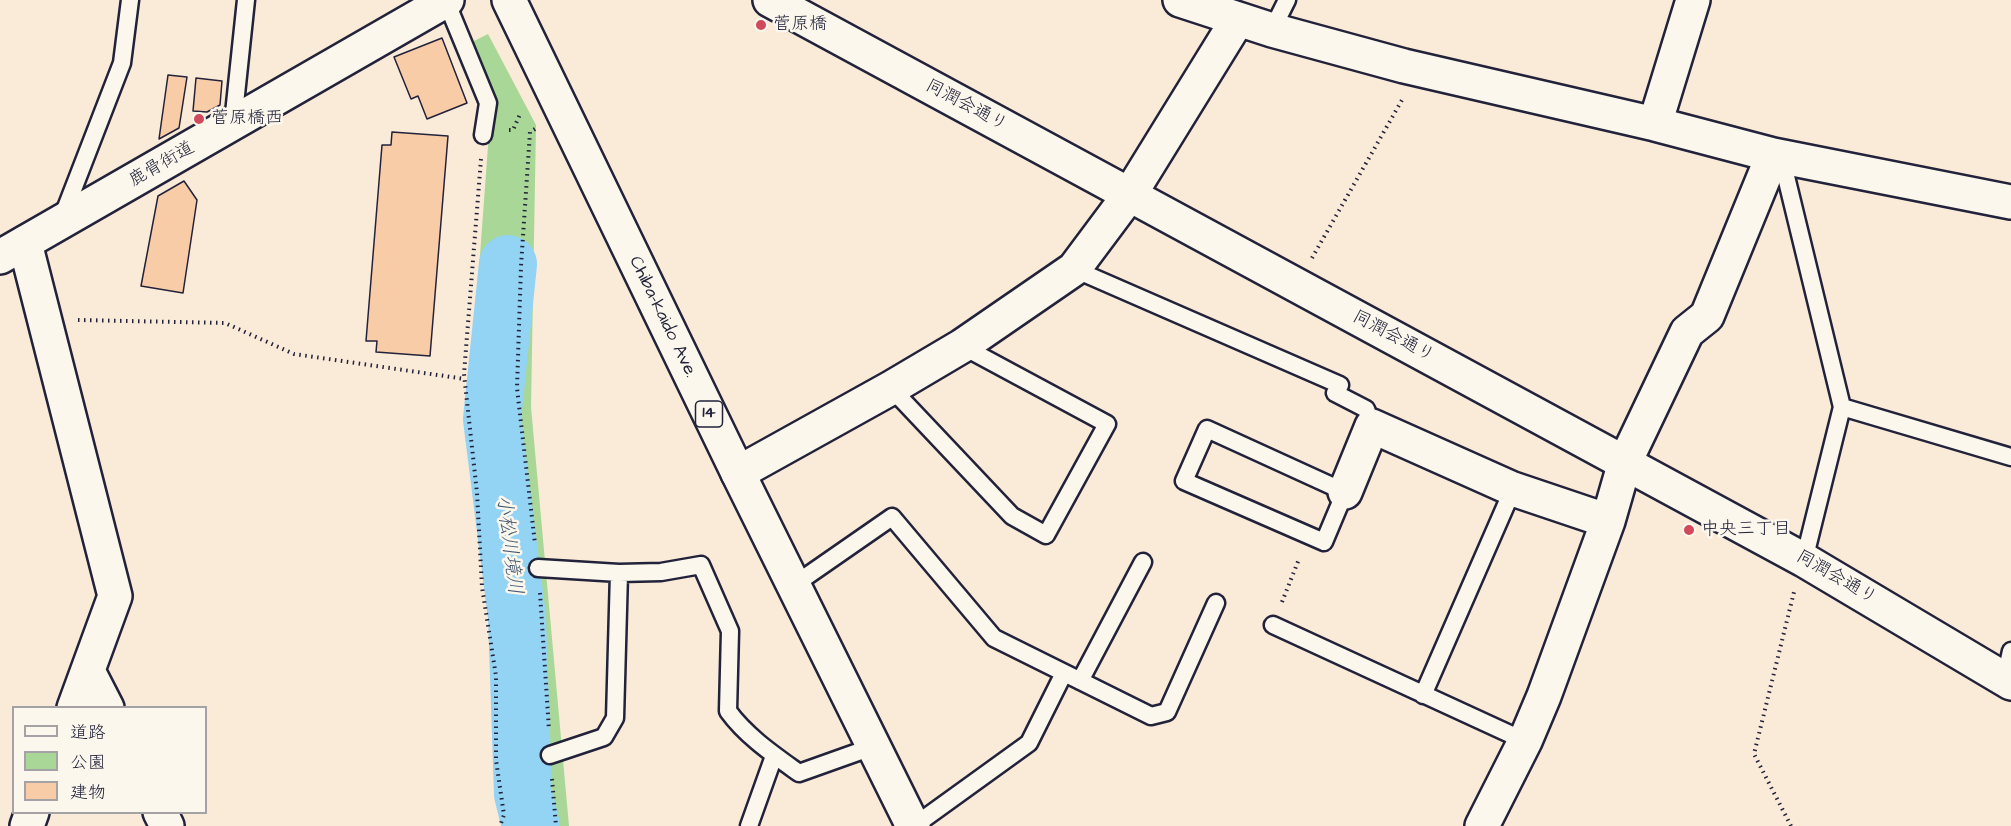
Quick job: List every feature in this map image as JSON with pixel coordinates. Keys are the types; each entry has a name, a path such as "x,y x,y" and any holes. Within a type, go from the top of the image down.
{"main road":[{"name":"鹿骨街道","path":"13,250 447,0"},
{"name":"Chiba-kaido Ave.","path":"509,0 872,747 913,826"},
{"name":"同潤会通り","path":"770,0 2009,671"},
{"path":"1180,0 1272,30 1404,66 1777,155 2011,202"},
{"path":"1654,124 1693,0"},
{"path":"738,473 962,346 1074,269 1130,194 1238,19"},
{"path":"1482,826 1526,741 1544,696 1608,521 1625,462 1688,332 1707,316 1777,155"},
{"path":"13,250 44,320 115,596 75,706"},
{"path":"1345,492 1372,426 1513,489 1608,521"},
{"path":"88,671 105,706"}],"lane":[{"path":"59,224 122,63 130,0"},
{"path":"233,124 246,0"},
{"path":"447,0 488,103 483,135"},
{"path":"1272,30 1287,0"},
{"path":"1777,155 1842,408 1804,560"},
{"path":"1074,269 1340,385 1335,393 1366,409 1372,426"},
{"path":"891,388 1012,516 1046,535 1107,424 962,346"},
{"path":"1842,408 2011,457"},
{"path":"1206,429 1345,492 1324,542 1184,481 1206,429"},
{"path":"1424,695 1513,489"},
{"path":"794,585 892,517 994,638 1151,716 1167,712 1216,603"},
{"path":"1080,681 1143,562"},
{"path":"538,568 619,573 661,572 701,565 730,631 728,711 735,722 774,756 799,773 872,747"},
{"path":"550,755 604,737 615,718 619,573"},
{"path":"1273,625 1526,741"},
{"path":"913,826 1029,743 1064,673"},
{"path":"749,826 774,756"}],"path":[{"path":"1299,285 1403,97 1404,66"},
{"path":"556,826 538,568 517,388 521,266 531,132 562,110"},
{"path":"513,130 521,112"},
{"path":"483,135 465,379 477,493 482,587 496,676 496,760 504,815 500,826"},
{"path":"44,320 225,323 294,354 465,379"},
{"path":"1273,625 1308,535"},
{"path":"1791,826 1754,754 1791,600 1804,560"}],"green space":[{"path":"488,34 536,125 531,407 569,826 511,826 502,761 498,627 468,417 492,92 472,42"}],"building":[{"path":"442,38 467,103 427,119 418,96 411,99 394,57"},
{"path":"168,75 187,77 179,128 159,139"},
{"path":"196,78 222,81 220,105 207,112 193,111"},
{"path":"392,132 448,136 430,356 376,352 377,341 366,341 382,145 391,145"},
{"path":"184,181 197,200 183,293 141,286 158,196"}],"waterway":[{"name":"小松川境川","path":"508,264 492,419 517,617 523,794 531,826"}],"place":[{"name":"菅原橋","path":"761,25"},
{"name":"菅原橋西","path":"199,119"},
{"name":"中央三丁目","path":"1689,530"}]}
